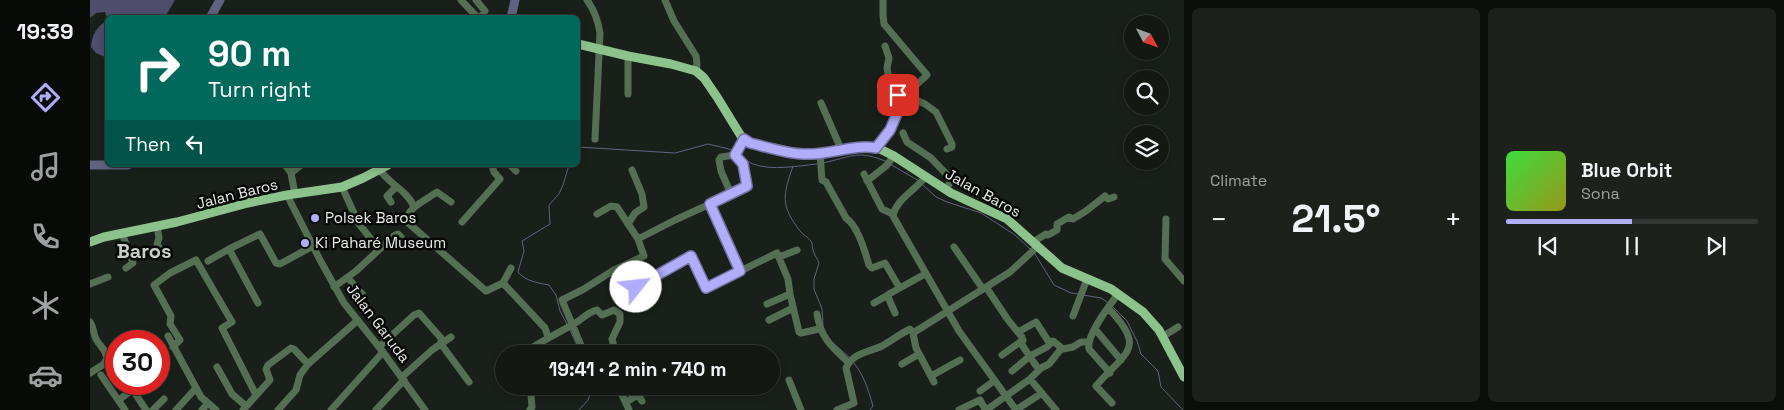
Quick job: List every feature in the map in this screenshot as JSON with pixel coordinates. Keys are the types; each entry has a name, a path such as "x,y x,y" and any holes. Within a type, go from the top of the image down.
{"main road":[{"path":"580,44 696,71 704,78 714,92 744,139"},
{"name":"Jalan Baros","path":"744,139 750,143 820,159 841,149 864,146 876,148 891,161 923,180 1007,219 1034,248 1062,268 1118,294 1143,312 1153,322 1184,377"},
{"name":"Jalan Baros","path":"90,242 291,195 342,187 384,167"}],"street":[{"path":"461,0 476,15"},
{"path":"476,0 485,11 482,15"},
{"path":"587,0 595,10 599,21 600,39 594,139"},
{"path":"665,0 674,21 696,56 696,71"},
{"path":"883,0 882,15 884,24 926,74 912,89 911,98"},
{"path":"885,46 889,58 887,68 889,79 886,90 896,93 900,102 902,102"},
{"path":"628,56 628,94"},
{"path":"876,148 890,130 902,102 911,98"},
{"path":"911,98 936,112 952,144 947,149"},
{"path":"820,104 841,149"},
{"path":"903,133 907,142 931,158 952,180 945,190"},
{"path":"731,194 721,171 719,160 722,157 736,153 744,139"},
{"path":"638,239 745,188 747,185 743,164 736,153"},
{"path":"820,159 822,180 826,182 845,216 851,222 869,265 872,268 885,263 899,287"},
{"path":"891,161 865,177 882,209 893,214 925,274 959,331 1016,410 1042,393"},
{"path":"286,167 291,173 298,167"},
{"path":"384,167 388,180 410,199 414,207"},
{"path":"462,222 500,179 493,167"},
{"path":"628,224 635,213 644,207 642,194 632,170"},
{"name":"Jalan Garuda","path":"291,173 291,195 313,246 334,287 426,410"},
{"path":"893,214 900,202 923,180"},
{"path":"342,187 358,224 379,249"},
{"path":"391,202 387,196 396,187"},
{"path":"451,202 437,192 414,207 406,218 406,222 486,291 503,282 511,268"},
{"path":"913,333 1010,272 1046,234 1048,235 1058,230 1057,224 1069,217 1073,219 1079,216 1105,196 1108,199 1114,197"},
{"path":"710,204 740,271"},
{"path":"580,345 570,326 562,300 614,270 644,256 638,239 619,209 611,206 597,214"},
{"path":"1166,219 1165,259 1184,281"},
{"path":"157,226 159,238 157,244 162,252"},
{"path":"122,233 133,263 126,268"},
{"path":"208,261 260,234 276,263 280,264 313,246"},
{"path":"334,287 348,278 395,235 398,234 401,237"},
{"path":"954,247 1018,332 1023,340 1022,345 1039,370"},
{"path":"229,249 258,303"},
{"path":"778,257 797,250"},
{"path":"636,287 691,256 706,288 777,253 788,279 800,333 819,329"},
{"path":"173,347 180,342 180,338 171,326 171,316 154,285 184,265 196,260 232,322 222,328 256,395"},
{"path":"874,303 888,296 899,287 925,274"},
{"path":"90,284 108,277"},
{"path":"348,278 363,295"},
{"path":"1073,316 1087,279"},
{"path":"503,282 545,328 548,337"},
{"path":"767,304 790,294"},
{"path":"1110,372 1089,349 1089,342 1095,329 1118,294"},
{"path":"888,296 895,313"},
{"path":"1109,306 1125,328 1130,339 1130,348 1096,386 1112,403"},
{"path":"769,320 793,308"},
{"path":"536,345 593,311 597,310 602,316 611,310 616,310 620,314 621,320 612,340 613,345"},
{"path":"331,410 381,349 418,313 441,338 441,344 468,382"},
{"path":"817,314 819,329 827,342 852,361"},
{"path":"278,410 296,390 300,375 308,364 358,320"},
{"path":"90,322 96,339 105,348 107,358 104,364 90,373"},
{"path":"1018,332 1036,322 1049,343"},
{"path":"1162,337 1178,327"},
{"path":"838,410 854,403 846,368 852,361 863,352 883,345 910,329 919,354 932,379 960,360"},
{"path":"1095,329 1121,360"},
{"path":"376,410 403,378 450,337"},
{"path":"170,340 201,397 216,410"},
{"path":"1002,355 1023,340"},
{"path":"1049,343 1054,342 1061,349"},
{"path":"959,410 980,400 987,409 1006,397 1050,363 1061,349 1071,348 1081,342 1089,342"},
{"path":"1012,371 1030,356 1047,347 1049,343"},
{"path":"217,367 232,394 244,408 270,380 266,369 268,366 289,348 294,349 308,364"},
{"path":"902,364 919,354"},
{"path":"101,375 125,410"},
{"path":"1030,379 1056,410"},
{"path":"789,380 801,410"},
{"path":"980,391 994,381"},
{"path":"176,410 196,388"},
{"path":"119,400 123,395"},
{"path":"137,395 146,410"},
{"path":"531,395 532,409"},
{"path":"622,395 629,410"},
{"path":"626,402 638,395 642,401"},
{"path":"153,410 164,399"},
{"path":"202,410 208,403"}],"shaded area":[{"path":"90,0 175,0 166,15 106,15 105,12 96,13 90,18"},
{"path":"105,21 105,57 96,53 91,47 93,38 100,25"}],"waterway":[{"path":"212,15 220,0"},
{"path":"512,15 515,0"},
{"path":"580,147 675,153 708,144 734,151"},
{"path":"739,155 753,164 768,167 817,164"},
{"path":"823,163 855,155 869,156 887,162"},
{"path":"890,164 919,181"},
{"path":"90,165 105,165"},
{"path":"793,166 787,185 786,207 800,231 811,241 813,251 819,263 814,279 814,289 822,309 823,325"},
{"path":"567,324 560,311 556,295 549,285 528,280 518,272 524,251 522,241 550,224 549,205 559,194 568,167"},
{"path":"922,184 936,197 981,213 1015,235 1030,249"},
{"path":"1035,254 1054,285 1071,293 1079,294"},
{"path":"1083,295 1101,298 1107,302"},
{"path":"1112,306 1127,321 1141,354 1158,371 1161,387 1183,410"},
{"path":"570,330 577,345"},
{"path":"833,343 849,357"},
{"path":"853,362 863,377 867,388 873,406 870,410"},
{"path":"579,410 590,395"}],"place":[{"name":"Polsek Baros","path":"315,218"},
{"name":"Ki Paharé Museum","path":"305,243"}],"district":[{"name":"Baros","path":"144,251"}],"route":[{"path":"636,287 691,256 706,288 740,271 710,204 747,186 743,164 735,155 744,139 750,143 801,154 820,154 864,146 876,148 890,130 898,114 902,102 900,102 898,95"}]}
